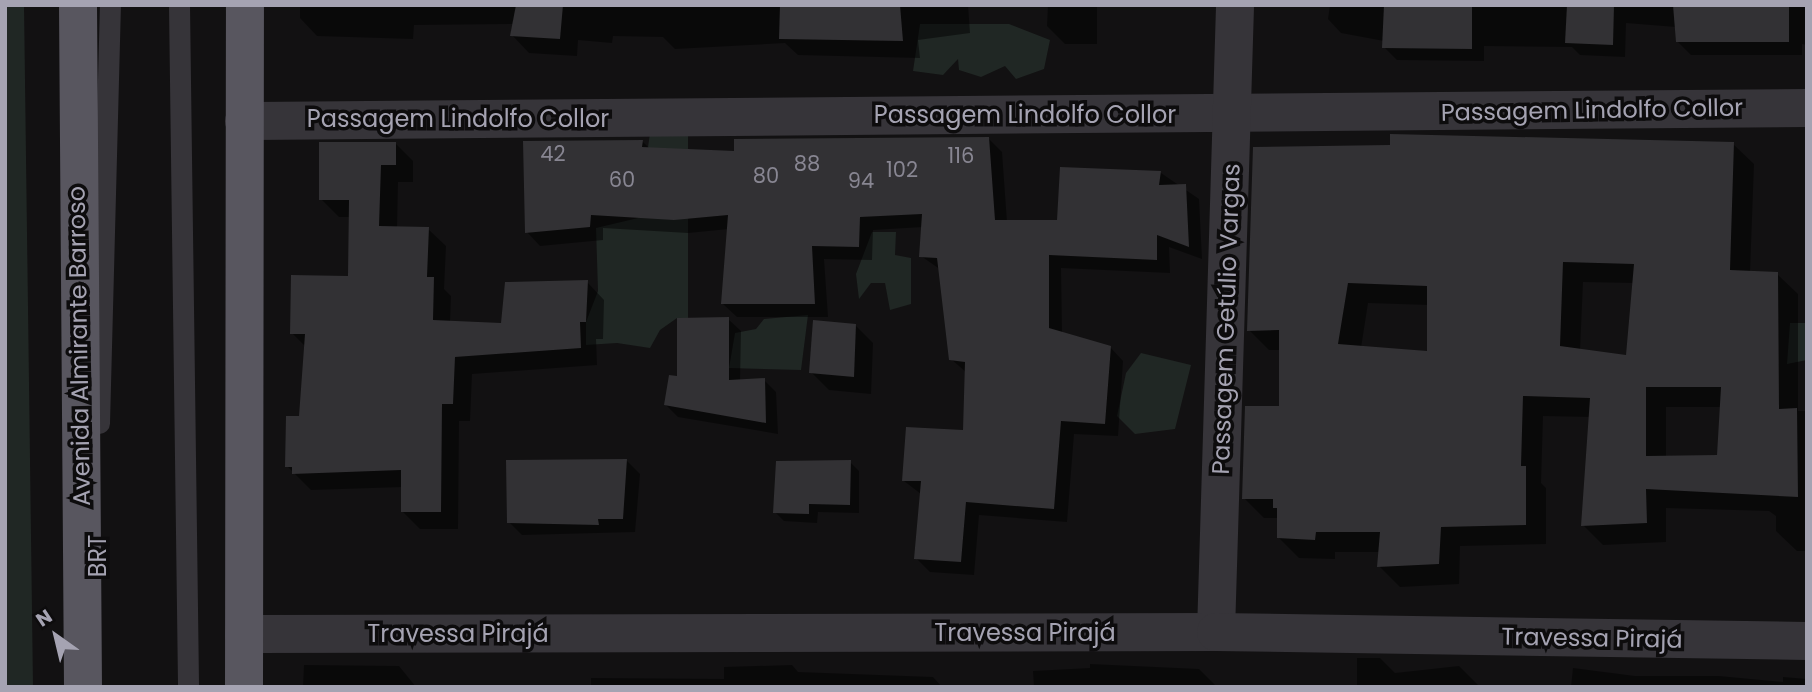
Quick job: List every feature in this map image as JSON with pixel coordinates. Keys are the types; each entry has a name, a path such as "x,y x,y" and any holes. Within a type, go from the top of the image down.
{"highway":[{"name":"Avenida Almirante Barroso","path":"78,5 83,687"},
{"path":"244,687 245,5"}],"street":[{"name":"Passagem Getúlio Vargas","path":"1216,632 1235,5"},
{"name":"Passagem Lindolfo Collor","path":"244,121 1807,108"},
{"name":"Travessa Pirajá","path":"244,634 1216,632 1807,641"}],"lane":[{"name":"BRT","path":"99,687 98,472 110,5"},
{"path":"180,5 188,687"}],"shaded area":[{"path":"5,5 24,5 33,687 5,687"},
{"path":"920,24 1009,24 1050,40 1044,69 1016,79 1005,66 981,77 959,70 958,59 943,75 913,71"},
{"path":"651,126 688,126 688,318 677,318 660,330 650,348 617,343 586,345 586,322 598,291 596,228 638,218"},
{"path":"872,232 896,232 895,255 911,258 911,304 890,310 885,283 871,283 859,299 856,274"},
{"path":"808,315 801,370 729,368 735,333 756,329 764,319"},
{"path":"1790,323 1807,323 1807,360 1787,364"},
{"path":"1141,353 1191,365 1175,429 1135,434 1117,416 1126,373"}],"building":[{"path":"516,5 563,5 560,39 510,36"},
{"path":"780,5 900,5 903,41 779,39"},
{"path":"1384,5 1472,5 1472,49 1382,48"},
{"path":"1567,5 1614,5 1613,45 1565,43"},
{"path":"1673,5 1789,5 1789,42 1676,42"},
{"path":"1390,134 1734,142 1730,270 1778,272 1779,409 1797,408 1798,497 1646,489 1647,523 1581,526 1590,398 1523,396 1521,466 1526,466 1526,525 1441,527 1439,564 1377,567 1380,532 1316,532 1315,540 1277,538 1277,508 1273,508 1273,499 1242,499 1245,406 1279,406 1279,330 1247,331 1253,147 1390,145","holes":["1563,262 1634,264 1626,355 1560,346","1348,283 1427,286 1427,351 1338,344","1646,387 1721,387 1717,455 1646,456"]},
{"path":"989,137 995,220 1057,220 1060,167 1161,171 1159,185 1186,184 1189,247 1157,235 1157,260 1049,255 1049,328 1111,346 1105,424 1061,421 1054,509 966,502 961,562 914,559 921,481 902,481 906,427 963,430 965,362 949,360 937,258 919,257 922,214 860,217 859,247 812,246 815,304 721,304 728,215 674,220 591,215 590,227 525,233 523,141 643,140 642,147 734,151 734,139"},
{"path":"319,142 396,142 396,165 381,165 379,226 429,227 427,277 434,277 433,320 501,323 505,282 588,280 586,322 580,322 581,348 455,357 453,404 442,404 441,512 401,512 401,470 292,474 292,467 285,467 286,416 299,416 305,334 290,334 291,275 348,276 349,200 319,200"},
{"path":"729,317 729,380 765,378 766,423 664,405 669,375 677,376 677,318"},
{"path":"813,320 856,324 854,377 809,373"},
{"path":"627,459 623,519 598,519 599,525 507,523 506,460"},
{"path":"851,460 850,505 809,504 809,514 773,513 776,461"}]}
